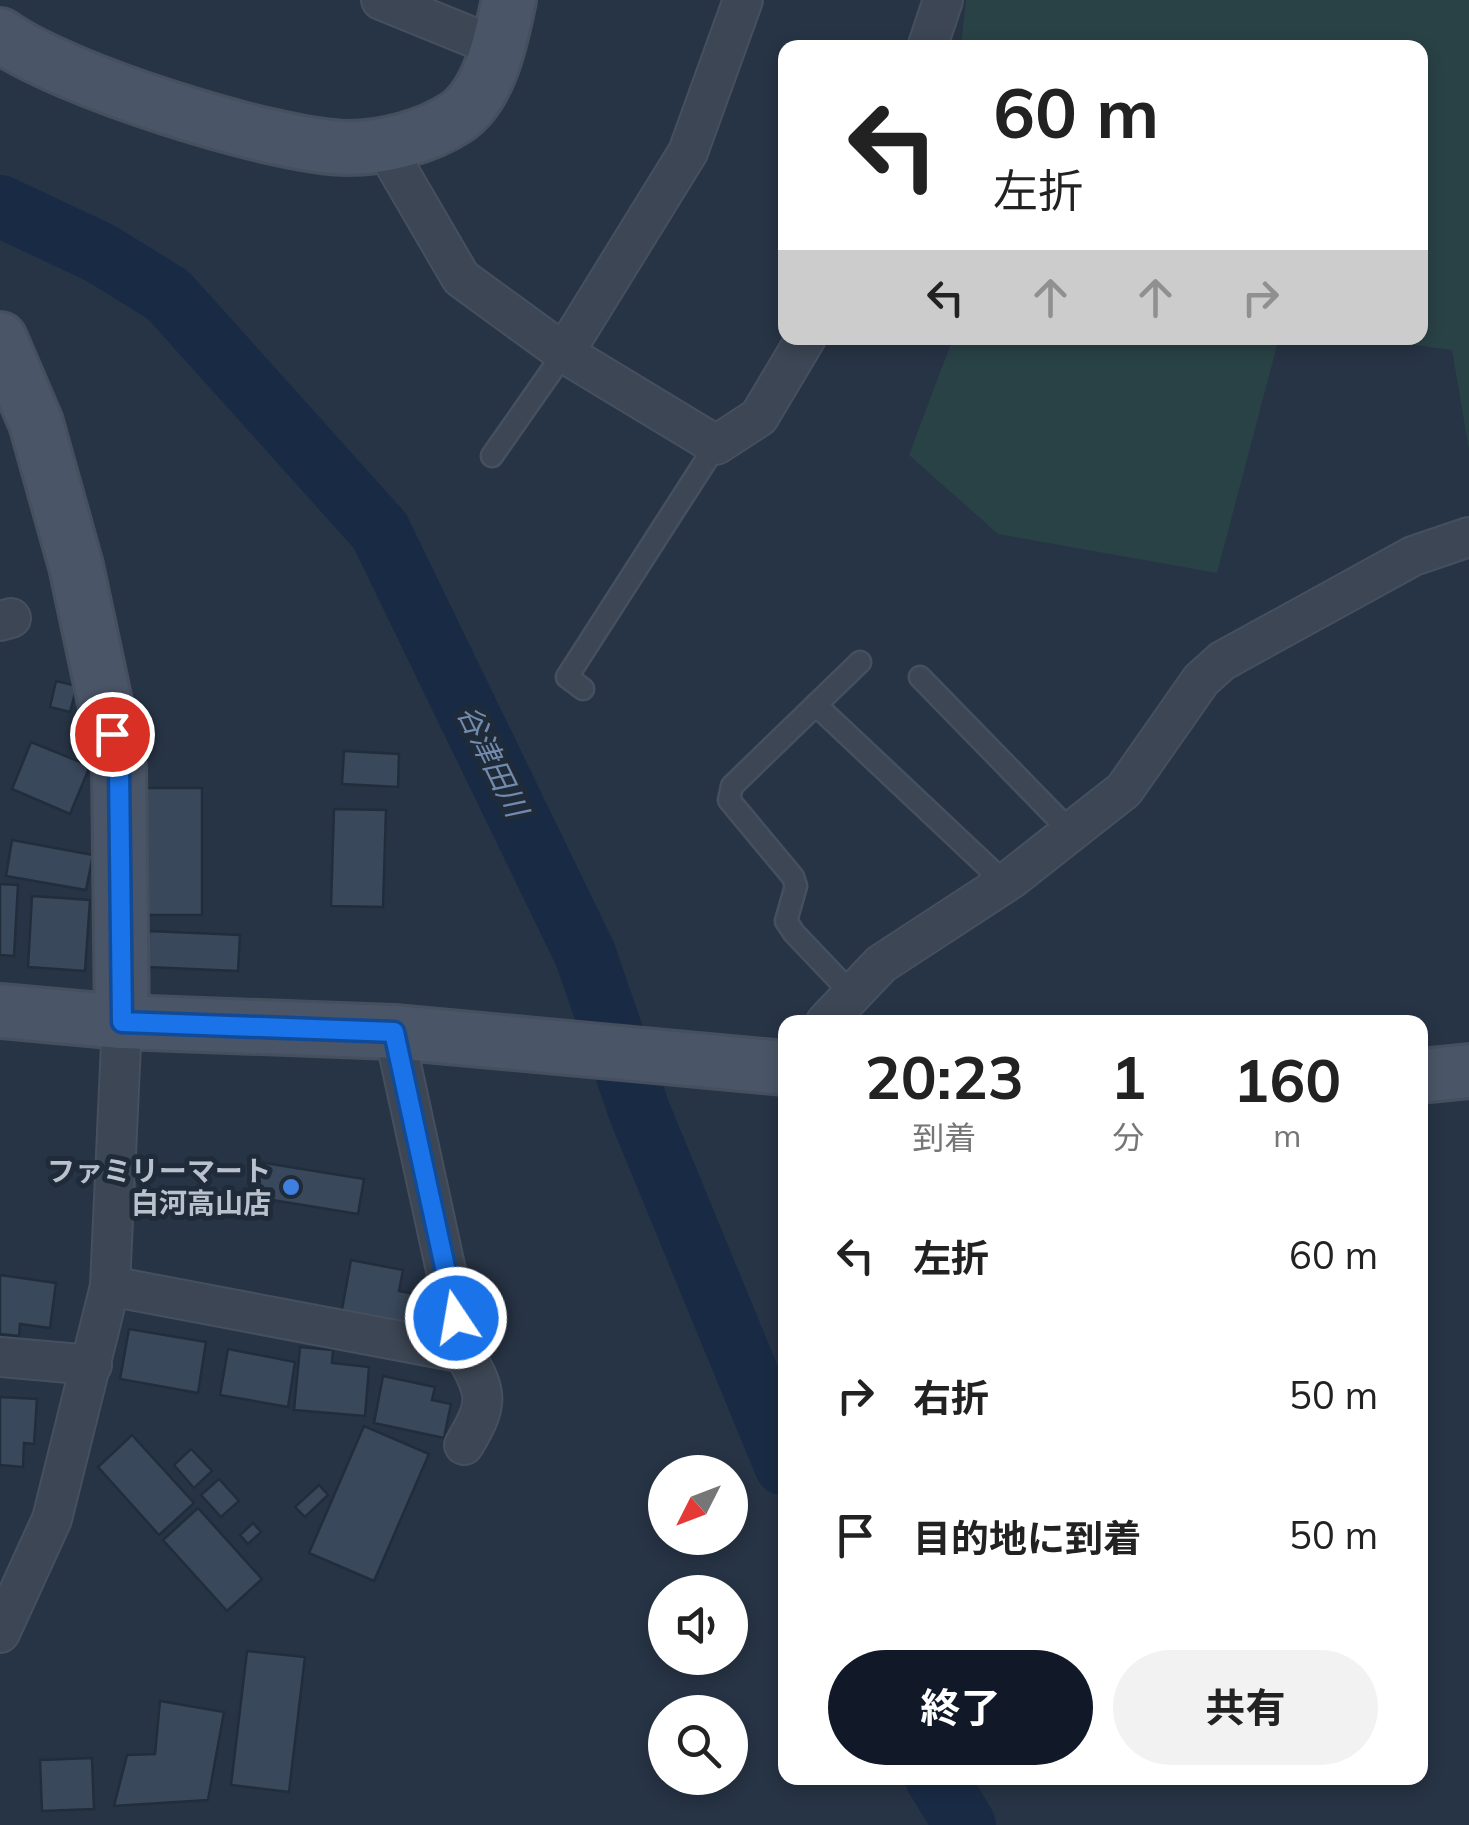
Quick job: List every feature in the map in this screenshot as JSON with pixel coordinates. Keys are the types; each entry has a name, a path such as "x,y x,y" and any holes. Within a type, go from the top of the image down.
{"street":[{"path":"0,35 50,66 218,121 299,142 348,148 428,132 460,115 504,24 380,0"},
{"path":"564,353 688,152 743,0"},
{"path":"930,40 943,0"},
{"path":"382,144 461,278 564,353 716,446 758,417 802,345"},
{"path":"0,338 36,423 76,566 119,768 122,1022 110,1286 52,1519 0,1633"},
{"path":"832,1015 881,964 1004,883 1124,790 1201,680 1222,661 1412,556 1469,537"},
{"path":"0,1010 122,1022 394,1032 778,1067"},
{"path":"394,1032 464,1353 482,1384 484,1410 464,1445"},
{"path":"1428,1075 1469,1071"},
{"path":"110,1286 464,1353"},
{"path":"0,1357 92,1365"}],"lane":[{"path":"492,456 564,353"},
{"path":"583,690 567,677 716,446"},
{"path":"852,994 786,921 796,886 793,877 729,800 732,786 860,662"},
{"path":"920,677 1071,832"},
{"path":"816,705 1004,883"}],"green space":[{"path":"966,0 1469,0 1469,450 1452,350 1415,345 1428,345 1428,40 962,40"},
{"path":"950,345 1277,345 1217,573 998,534 909,455"}],"building":[{"path":"56,681 77,686 70,712 50,707"},
{"path":"31,742 90,766 70,814 12,789"},
{"path":"344,751 399,754 398,787 342,784"},
{"path":"146,788 202,788 202,915 145,915"},
{"path":"334,809 386,810 383,907 331,906"},
{"path":"12,840 93,855 86,890 6,876"},
{"path":"0,884 18,885 14,956 0,955"},
{"path":"32,896 90,900 85,971 28,967"},
{"path":"149,931 240,935 238,971 147,967"},
{"path":"253,1161 364,1179 358,1214 248,1196"},
{"path":"351,1260 403,1270 399,1291 441,1299 435,1332 341,1315"},
{"path":"0,1275 56,1283 50,1328 20,1324 19,1336 0,1334"},
{"path":"129,1329 206,1342 198,1393 120,1379"},
{"path":"300,1347 333,1350 332,1363 369,1367 365,1416 294,1410"},
{"path":"228,1349 295,1362 288,1407 220,1395"},
{"path":"383,1376 435,1387 432,1400 451,1404 444,1438 374,1423"},
{"path":"0,1397 37,1399 34,1444 24,1443 23,1467 0,1465"},
{"path":"364,1426 429,1454 374,1581 309,1553"},
{"path":"132,1435 194,1503 159,1535 98,1467"},
{"path":"191,1449 212,1471 194,1488 174,1465"},
{"path":"219,1479 239,1501 221,1517 201,1495"},
{"path":"319,1485 328,1495 305,1517 295,1507"},
{"path":"198,1508 262,1579 227,1611 163,1540"},
{"path":"253,1523 261,1532 248,1544 240,1535"},
{"path":"247,1651 305,1657 289,1792 231,1785"},
{"path":"160,1701 224,1712 208,1800 114,1806 127,1755 155,1754"},
{"path":"92,1758 94,1809 42,1811 40,1760"}],"waterway":[{"name":"谷津田川","path":"0,206 100,253 168,295 380,531 585,954 640,1113 778,1448"},
{"name":"谷津田川","path":"940,1785 965,1825"}],"place":[{"name":"ファミリーマート 白河高山店","path":"291,1187"}],"route":[{"path":"112,734 119,768 122,1022 394,1032 456,1318"}]}
